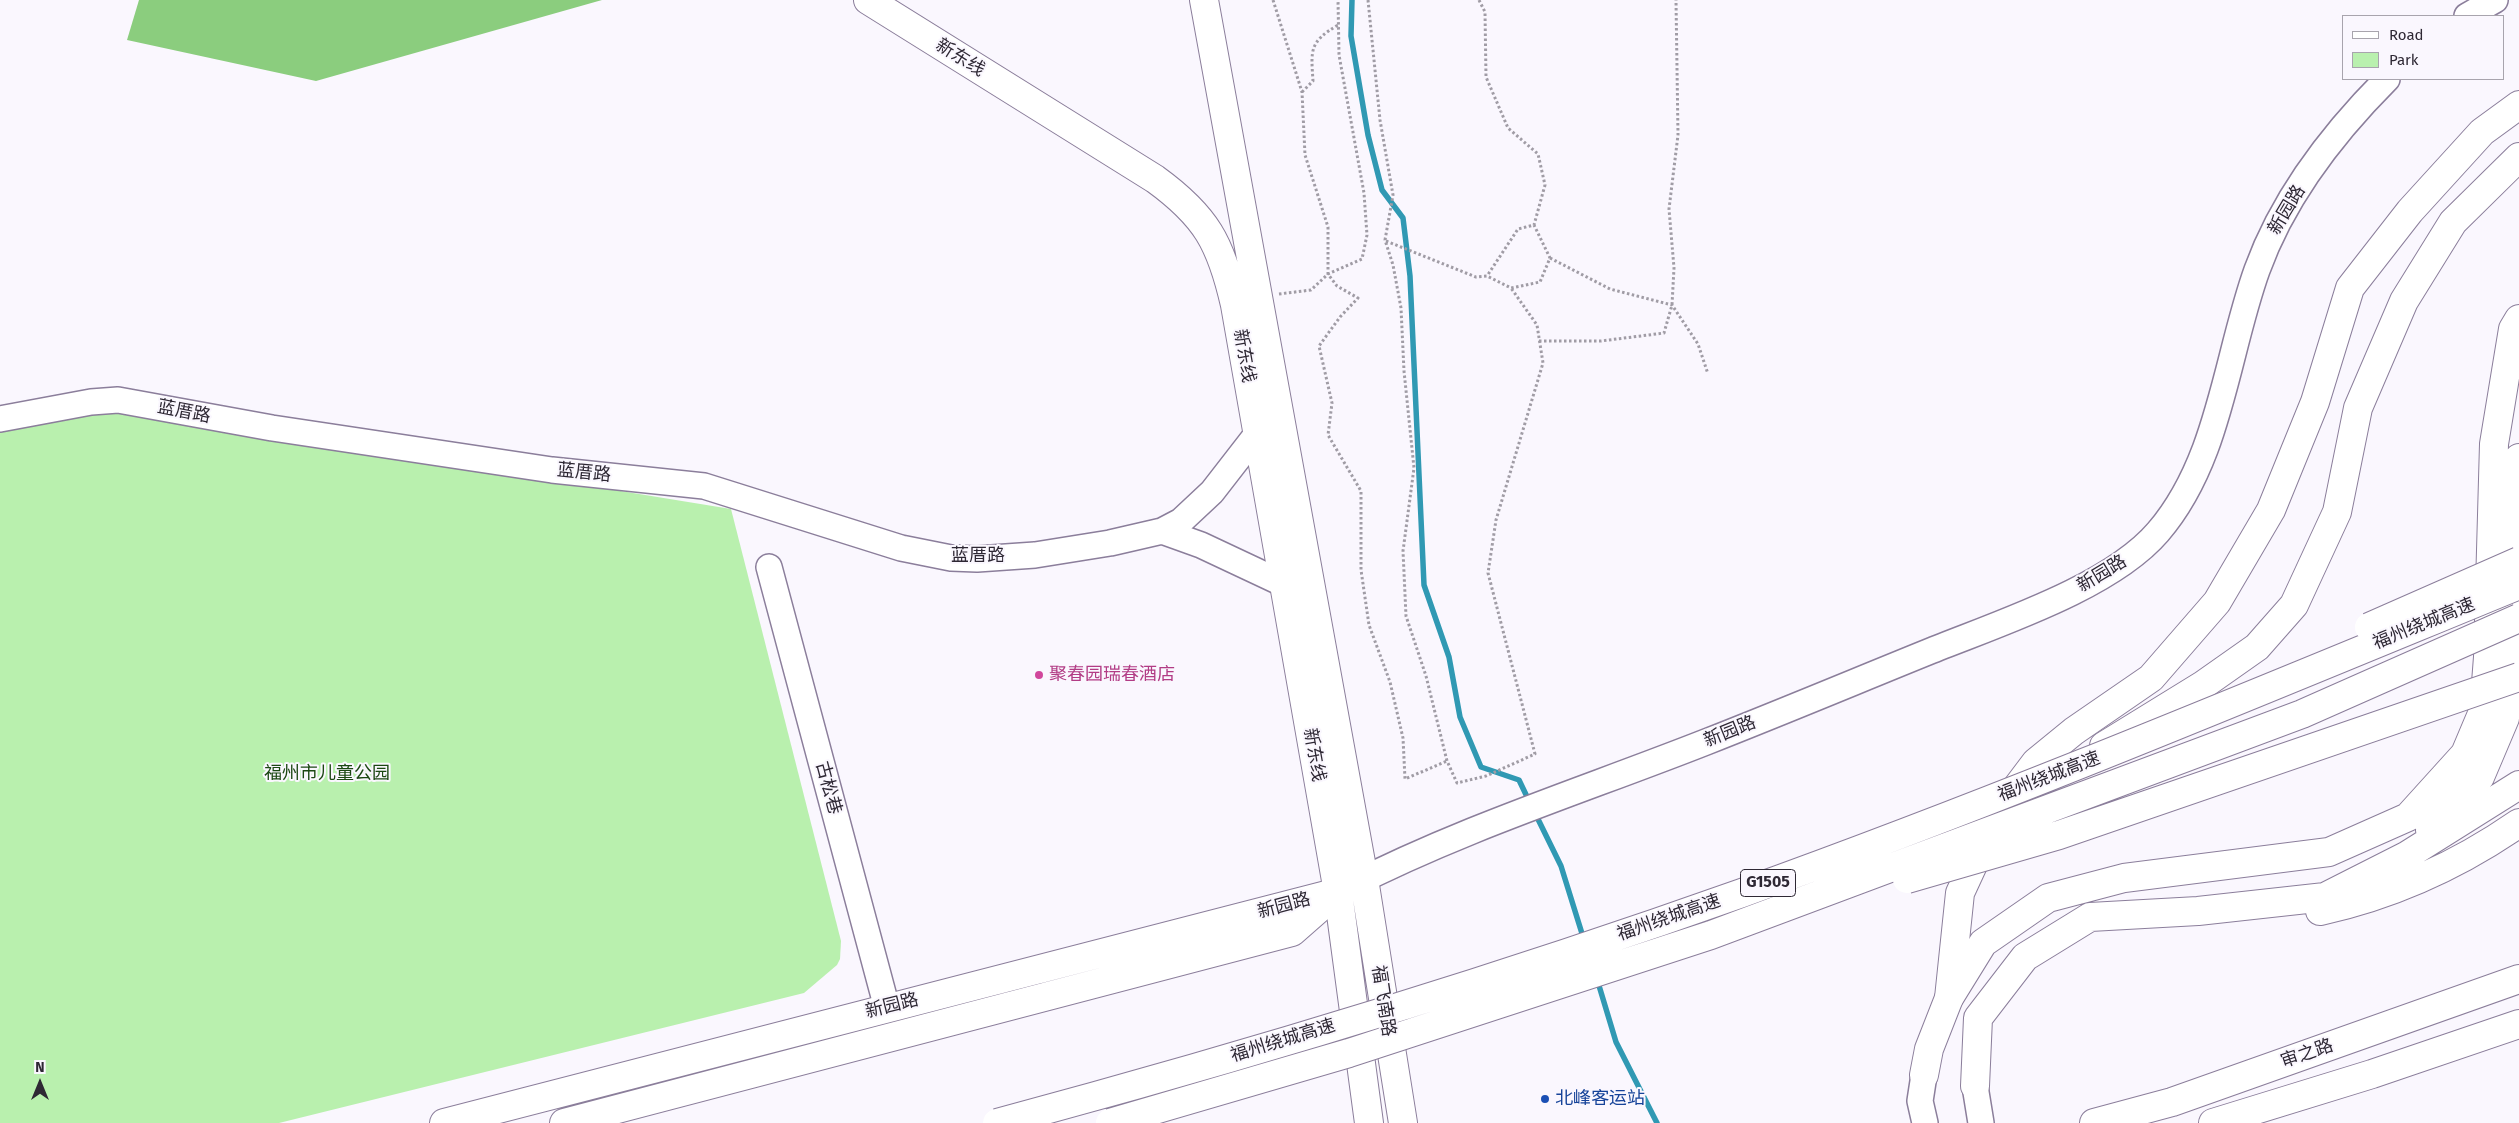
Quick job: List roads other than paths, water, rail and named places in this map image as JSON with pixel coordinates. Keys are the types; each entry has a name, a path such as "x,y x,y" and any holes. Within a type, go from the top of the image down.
{"main road":[{"name":"新东线","path":"868,0 1155,179 1193,210 1213,238 1228,276 1338,892"},
{"name":"新东线","path":"1204,0 1364,879"},
{"path":"1949,998 1960,893 1996,815 2036,762 2074,731 2151,678 2217,602 2271,510 2315,402 2350,288 2410,211 2482,132 2519,105"},
{"path":"2059,774 2203,686 2257,648 2294,605 2337,512 2358,408 2404,302 2453,222 2519,157"},
{"path":"1924,1075 1929,1048 1949,998 1983,943 2048,898 2124,878 2329,852 2408,816 2465,754 2484,709 2488,657 2494,444 2513,329 2519,319"},
{"path":"2406,856 2480,777 2505,718 2519,458"},
{"path":"2059,774 2372,625 2519,561"},
{"name":"福州绕城高速","path":"997,1123 1168,1077 1537,962 1741,893 2059,774 2519,585"},
{"name":"福州绕城高速","path":"1110,1123 1386,1042 1711,935 2302,714 2519,618"},
{"path":"1711,935 2059,836 2519,677"},
{"path":"1975,1086 1978,1018 2025,957 2090,918 2198,911 2325,897 2406,856 2519,785"},
{"path":"2422,880 2519,823"},
{"path":"2198,911 2310,913 2360,902 2422,880 2519,836"},
{"name":"福飞南路","path":"1364,879 1403,1123"},
{"name":"福飞南路","path":"1338,892 1369,1123"},
{"name":"新园路","path":"444,1123 1338,892"},
{"name":"新园路","path":"564,1123 1292,932 1338,892"},
{"name":"审之路","path":"2094,1123 2172,1102 2519,979"},
{"path":"2213,1123 2372,1074 2519,1024"},
{"path":"1398,1094 1414,1123"}],"street":[{"path":"2469,15 2495,0"},
{"name":"新园路","path":"1338,892 1412,855 1498,818 1704,743 2023,613 2102,576 2130,557 2158,533 2185,493 2206,446 2245,309 2269,240 2313,168 2344,127 2386,80"},
{"name":"蓝厝路","path":"0,419 92,402 118,400 330,437 552,470 704,486 874,540 951,558 977,560 1034,555 1110,543 1162,531 1181,521 1212,492 1257,434"},
{"path":"1162,531 1201,545 1284,584"},
{"name":"古松巷","path":"769,567 887,1008"},
{"path":"1924,1075 1920,1101 1925,1123"},
{"path":"1975,1086 1981,1123"}],"waterway":[{"path":"1352,0 1351,36 1368,135 1382,190 1403,218 1410,276 1424,585 1449,657 1460,717 1481,767 1519,780 1530,803"},
{"path":"1535,813 1561,866 1584,940"},
{"path":"1597,979 1616,1042 1657,1123"}],"place":[{"name":"聚春园瑞春酒店","path":"1039,675"},
{"name":"北峰客运站","path":"1545,1099"}],"park label":[{"name":"福州市儿童公园","path":"327,774"}]}
